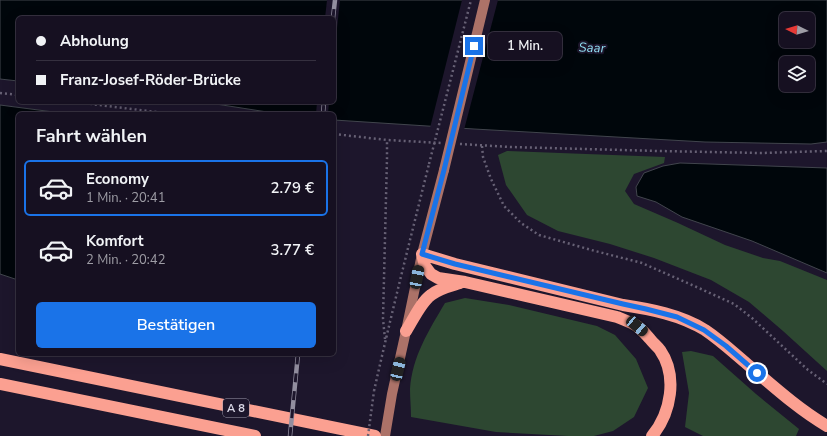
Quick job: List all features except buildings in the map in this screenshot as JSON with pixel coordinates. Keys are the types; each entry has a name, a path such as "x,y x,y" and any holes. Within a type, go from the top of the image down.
{"highway":[{"path":"422,254 425,266 431,274 438,278 465,282 617,317 637,326 661,352 668,369 670,379 669,401 658,428 652,436"},
{"path":"422,254 455,264 677,317 704,330 726,346 797,406 827,426"},
{"path":"406,331 423,302 430,295 445,287 465,282"},
{"name":"A 8","path":"0,359 375,436"},
{"name":"A 8","path":"0,384 255,436"}],"main road":[{"path":"385,436 392,394 422,254 485,0"}],"path":[{"path":"368,436 374,391 385,341 471,0"},
{"path":"0,93 16,95"},
{"path":"91,104 156,112"},
{"path":"336,134 387,140 442,143"},
{"path":"385,341 382,318 387,140"},
{"path":"458,144 482,146 754,152 827,151"},
{"path":"482,146 483,157 494,186 504,206 538,235 642,263 734,304 752,318 808,370 827,384"}],"green space":[{"path":"507,151 665,157 664,163 634,174 625,191 634,204 725,245 763,258 780,261 827,280 827,371 749,302 711,280 654,258 610,244 558,231 527,215 506,185 498,155"},
{"path":"465,298 509,305 597,326 615,335 636,359 648,388 634,417 613,431 594,436 568,436 496,432 411,417 411,377 422,344 445,303"},
{"path":"691,351 713,356 799,429 796,436 703,436 685,427 689,393 682,352"}],"water":[{"name":"Saar","path":"0,0 827,0 827,142 811,144 705,142 336,120 336,112 267,112 216,104 336,104 336,16 16,16 16,81 0,79"},
{"path":"0,105 54,112 16,112 16,279 0,274"},
{"path":"680,163 827,168 827,273 752,241 682,217 656,202 637,196 636,187 644,173 663,166"}],"pier":[{"path":"327,0 340,0 336,38 336,16 325,16"},
{"path":"462,0 498,0 464,130 430,128"},
{"path":"317,104 329,104 328,112 316,112"}],"railway":[{"path":"333,16 335,0"},
{"path":"323,112 324,104"},
{"path":"290,436 298,356"}],"route":[{"path":"474,46 444,170 425,237 422,254 455,264 677,317 704,330 726,346 757,373"}]}
